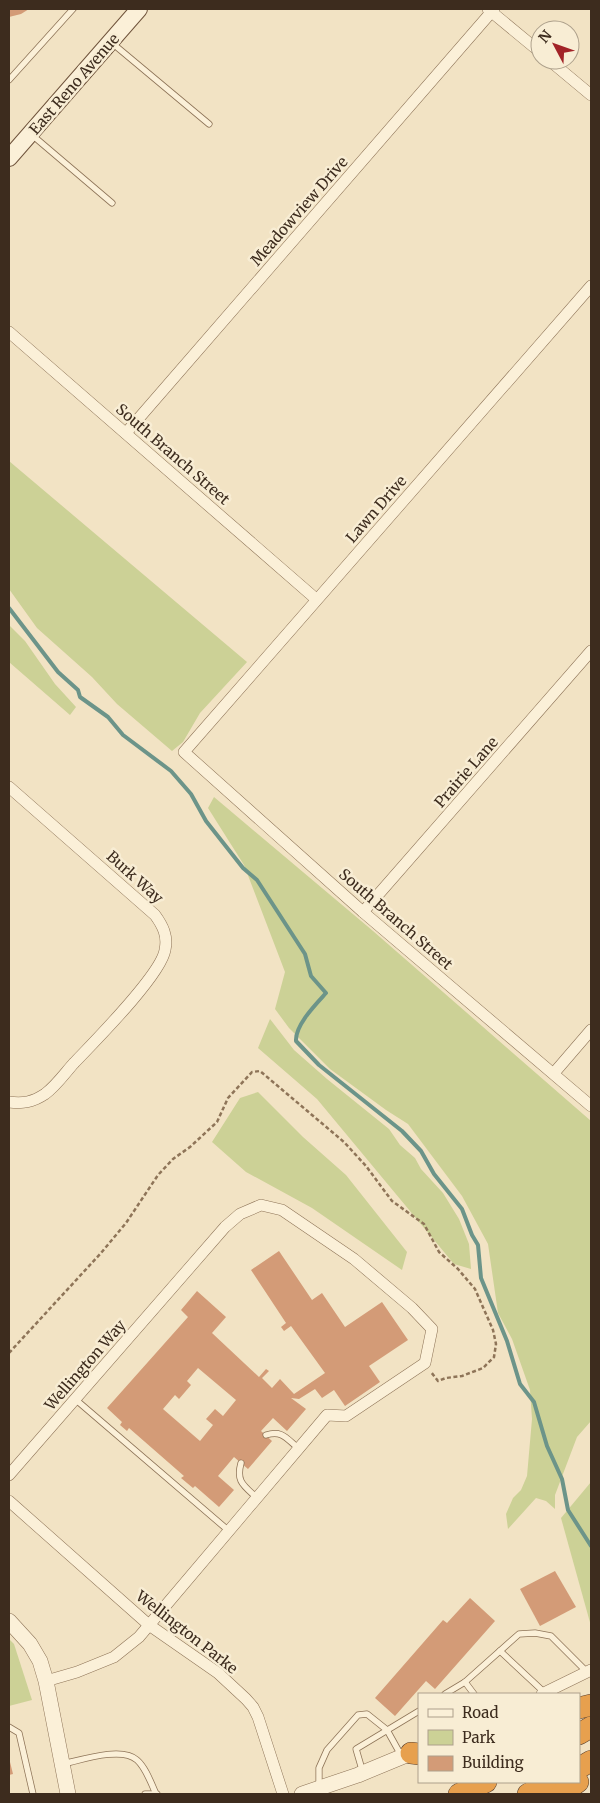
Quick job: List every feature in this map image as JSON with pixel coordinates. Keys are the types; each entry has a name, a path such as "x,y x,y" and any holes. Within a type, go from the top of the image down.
{"highway":[{"path":"580,1733 591,1727"},
{"path":"580,1767 591,1761"},
{"path":"580,1780 591,1772"},
{"path":"460,1794 484,1783"},
{"path":"528,1794 550,1783"},
{"path":"561,1794 577,1783"}],"main road":[{"name":"East Reno Avenue","path":"13,150 30,134 139,9"}],"street":[{"path":"491,10 530,43"},
{"name":"Meadowview Drive","path":"126,433 491,10"},
{"path":"561,70 591,95"},
{"name":"Lawn Drive","path":"184,752 591,286"},
{"name":"South Branch Street","path":"9,332 316,599"},
{"name":"Prairie Lane","path":"363,912 591,651"},
{"name":"South Branch Street","path":"184,752 363,912 591,1106"},
{"name":"Burk Way","path":"9,787 155,914 163,926 166,939 165,952 152,976 46,1093 30,1102 9,1102"},
{"path":"554,1073 591,1030"},
{"name":"Wellington Way","path":"9,1476 230,1223 240,1214 261,1205 282,1210 354,1259 412,1308 432,1328 425,1364 346,1416 327,1414 298,1448"},
{"path":"46,1681 77,1672 114,1657 139,1638 298,1448"},
{"name":"Wellington Parke","path":"9,1501 149,1624 218,1672 253,1707 265,1737 283,1794"},
{"path":"9,1621 22,1634 35,1652 46,1681 66,1794"},
{"path":"545,1693 589,1671"},
{"path":"302,1794 413,1753"}],"lane":[{"path":"9,80 73,9"},
{"path":"111,42 209,124"},
{"path":"30,134 112,203"},
{"path":"75,1399 229,1531"},
{"path":"266,1435 275,1432 282,1434 298,1448"},
{"path":"241,1462 238,1473 242,1484 256,1497"},
{"path":"447,1693 465,1682 519,1634 535,1632 551,1636 589,1671"},
{"path":"500,1651 542,1693"},
{"path":"465,1682 473,1693"},
{"path":"363,1772 356,1749 418,1712"},
{"path":"319,1789 319,1768 327,1750 358,1715 368,1714 413,1753"},
{"path":"9,1727 19,1732 33,1794"},
{"path":"61,1764 111,1754 130,1755 143,1768 157,1794 145,1794"}],"green space":[{"path":"9,461 247,662 200,713 183,742 172,751 117,704 92,677 37,628 9,589"},
{"path":"9,625 25,641 55,684 76,707 70,715 9,662"},
{"path":"214,797 373,931 591,1121 591,1421 577,1437 555,1495 555,1509 546,1501 536,1498 508,1529 506,1514 513,1498 521,1490 527,1476 532,1419 530,1390 512,1339 498,1313 488,1244 462,1196 408,1124 330,1069 289,1028 275,1009 285,972 244,865 208,808"},
{"path":"270,1019 294,1050 389,1129 400,1145 415,1158 421,1169 443,1193 459,1219 469,1244 471,1269 454,1264 317,1099 258,1048"},
{"path":"258,1092 303,1137 346,1175 407,1252 402,1270 312,1208 246,1172 212,1142 240,1098"},
{"path":"591,1482 591,1626 561,1518"},
{"path":"9,1639 14,1644 32,1700 9,1706"}],"building":[{"path":"9,9 29,9 21,14 9,17"},
{"path":"279,1251 312,1300 322,1293 345,1327 382,1302 408,1340 369,1366 380,1382 345,1406 334,1390 322,1398 315,1389 299,1399 291,1398 306,1409 287,1431 273,1418 261,1431 272,1441 248,1469 234,1457 218,1476 234,1490 219,1507 195,1486 193,1488 181,1478 184,1476 129,1428 127,1431 120,1425 122,1422 107,1408 188,1317 181,1310 197,1291 226,1317 212,1333 259,1377 266,1369 269,1371 262,1378 272,1388 280,1379 294,1394 325,1373 291,1326 284,1331 281,1327 286,1323 251,1270","holes":["198,1368 236,1400 223,1416 215,1409 206,1419 213,1425 200,1441 163,1409 175,1395 179,1399 191,1385 187,1381"]},
{"path":"555,1571 576,1607 540,1626 520,1589"},
{"path":"470,1598 495,1621 435,1689 426,1681 395,1716 375,1698 443,1620 447,1623"},
{"path":"9,1758 13,1774 9,1775"}],"waterway":[{"path":"9,608 58,672 78,690 80,697 108,717 123,735 171,771 191,794 206,821 243,868 257,880 305,954 311,976 326,993 302,1022 296,1041 319,1065 402,1131 421,1151 434,1174 462,1209 478,1245 481,1278 507,1341 520,1384 534,1402 547,1446 562,1479 568,1510 591,1546"}]}
